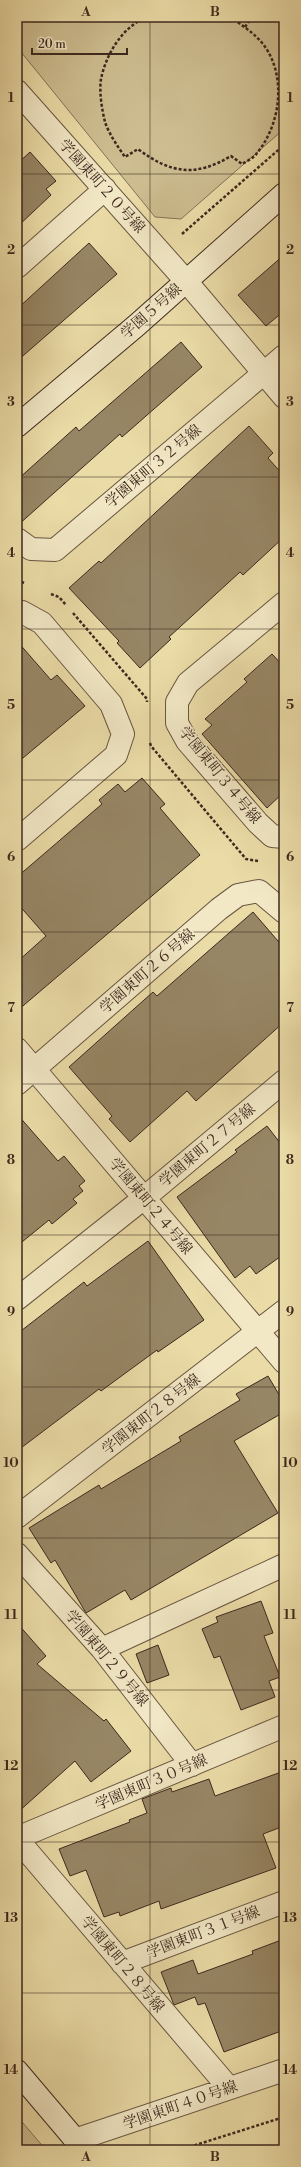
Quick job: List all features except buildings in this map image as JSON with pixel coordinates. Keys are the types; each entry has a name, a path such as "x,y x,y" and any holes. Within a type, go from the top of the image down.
{"street":[{"name":"学園東町２０号線","path":"17,91 186,281 284,397"},
{"path":"17,266 105,189"},
{"name":"学園５号線","path":"17,426 186,281 284,194"},
{"name":"学園東町３２号線","path":"17,539 31,549 55,550 263,372 284,356"},
{"name":"学園東町３４号線","path":"284,602 188,684 177,702 177,723 187,741 272,836 284,837"},
{"path":"17,612 22,612 42,623 111,704 122,734 116,755 17,840"},
{"name":"学園東町２６号線","path":"17,1084 219,909 238,895 259,891 284,912"},
{"name":"学園東町２４号線","path":"17,1049 284,1362"},
{"name":"学園東町２７号線","path":"17,1299 144,1198 284,1081"},
{"name":"学園東町２８号線","path":"17,1517 284,1311"},
{"name":"学園東町２９号線","path":"17,1554 102,1649 192,1765"},
{"path":"102,1649 284,1565"},
{"name":"学園東町３０号線","path":"17,1838 284,1726"},
{"name":"学園東町２８号線","path":"17,1838 229,2088"},
{"name":"学園東町３１号線","path":"122,1963 284,1902"},
{"name":"学園東町４０号線","path":"80,2145 229,2088 284,2070"},
{"path":"17,2071 80,2145"}],"path":[{"path":"146,17 136,21 122,35 110,54 101,80 102,103 106,124 125,157 138,150 158,163 188,171 202,169 219,163 231,156 242,164 257,154 276,114 279,88 274,65 263,45 245,27 230,17"},
{"path":"245,27 252,17"},
{"path":"161,253 284,145"},
{"path":"180,2150 284,2117"}],"shaded area":[{"path":"17,17 284,17 284,129 181,219 155,217 17,47"},
{"path":"17,2116 46,2150 17,2150"}]}
